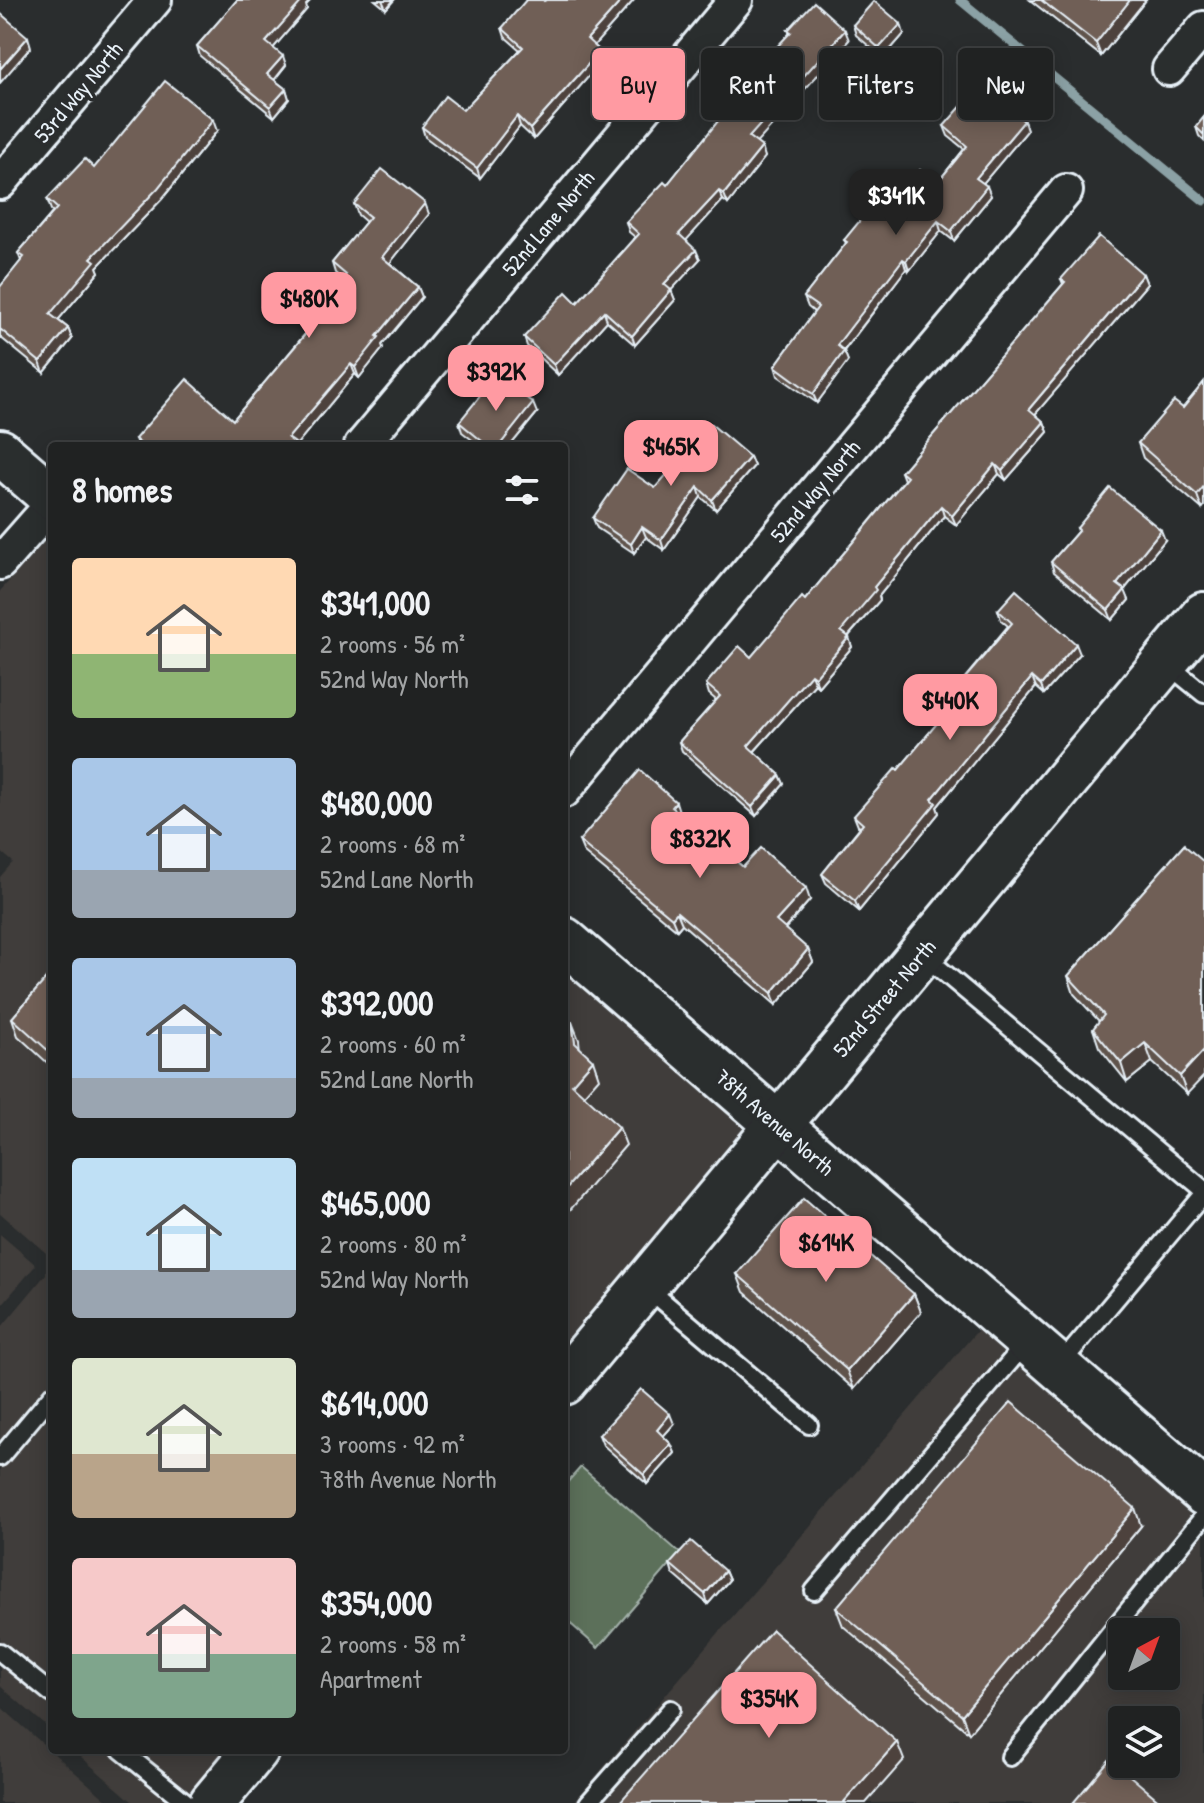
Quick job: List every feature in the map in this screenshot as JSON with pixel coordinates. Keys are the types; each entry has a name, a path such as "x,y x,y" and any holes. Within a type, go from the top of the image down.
{"street":[{"name":"53rd Way North","path":"0,183 155,0"},
{"name":"52nd Lane North","path":"364,442 736,0"},
{"path":"1169,69 1204,28"},
{"name":"52nd Way North","path":"568,786 1066,191"},
{"path":"0,452 48,494"},
{"path":"0,563 48,509"},
{"name":"52nd Street North","path":"568,1377 1204,615"},
{"name":"78th Avenue North","path":"568,943 1204,1493"},
{"path":"212,1803 253,1754"}],"lane":[{"path":"1165,662 1204,694"},
{"path":"814,1591 1204,1192 921,953"},
{"path":"644,1285 809,1425"},
{"path":"0,1457 48,1400"},
{"path":"1010,1757 1204,1516"},
{"path":"0,1652 48,1691"},
{"path":"588,1803 671,1709"},
{"path":"126,1754 187,1803"}],"shaded area":[{"path":"48,537 48,1728 0,1686 0,1329 46,1274 46,1253 0,1213 0,877 13,862 0,851 0,591"},
{"path":"568,966 755,1128 568,1351"},
{"path":"0,1234 36,1265 0,1307"},
{"path":"982,1325 1204,1517 1204,1803 573,1803"},
{"path":"0,1706 48,1748 48,1754 54,1754 110,1803 0,1803"},
{"path":"78,1754 232,1754 190,1803 134,1803"}],"green space":[{"path":"581,1467 680,1553 598,1648 568,1622 568,1482"}],"building":[{"path":"237,0 303,0 266,42 283,56 267,74 286,89 270,107 197,46"},
{"path":"526,0 622,0 587,39 597,48 592,48 592,60 530,129 517,116 477,168 422,127 445,96 463,110 523,47 502,28"},
{"path":"1041,0 1130,0 1096,43"},
{"path":"874,1 901,24 879,48 853,25"},
{"path":"814,2 845,30 829,48 819,48 819,59 803,77 803,48 776,48 791,32 788,30"},
{"path":"0,13 28,37 0,69"},
{"path":"165,81 213,120 158,188 91,258 95,261 50,314 68,328 40,362 0,329 0,287 24,257 18,253 57,208 47,199 85,159 94,168"},
{"path":"958,110 958,120 1024,121 976,178 987,186 951,231 938,221 906,261 903,259 837,345 844,351 813,394 775,366 818,307 804,297 847,242 844,240 885,190 897,199 920,170 937,183 967,146 944,126"},
{"path":"1204,117 1204,135 1196,127"},
{"path":"719,120 764,120 749,137 762,147 724,194 719,191 679,234 696,250 664,284 671,290 632,336 604,311 554,365 524,337 566,292 577,303 639,234 626,222 664,182 667,185"},
{"path":"382,169 425,203 382,257 418,287 355,367 351,364 288,438 294,442 138,442 135,439 187,379 233,420 309,330 304,327 346,275 332,263 370,217 354,204"},
{"path":"1099,236 1143,274 1029,409 1044,422 1002,471 995,464 952,516 941,506 841,631 849,637 815,677 811,674 748,746 780,775 752,807 679,742 720,696 706,684 739,646 751,657 802,597 805,600 907,477 901,472 1065,282 1061,279"},
{"path":"497,375 533,403 502,442 483,442 459,422"},
{"path":"1204,382 1204,486 1197,495 1138,443 1174,401 1183,408"},
{"path":"711,424 750,457 712,500 698,487 661,540 642,527 631,544 593,518 627,469 655,488"},
{"path":"1110,488 1161,530 1117,584 1125,590 1108,610 1051,562"},
{"path":"1016,590 1076,644 1041,685 1032,677 932,799 936,803 855,901 822,874 863,824 854,816 896,768 898,770 955,702 949,697 1012,623 998,610"},
{"path":"640,770 676,802 672,807 743,867 761,848 806,888 776,921 808,949 772,993 677,912 672,918 579,841"},
{"path":"1184,845 1204,862 1204,1050 1180,1076 1145,1043 1121,1063 1093,1029 1104,1015 1068,976"},
{"path":"48,977 48,1050 12,1018"},
{"path":"568,1022 572,1022 575,1043 593,1060 572,1084 619,1127 568,1186"},
{"path":"804,1198 914,1294 847,1370 737,1274"},
{"path":"641,1389 670,1414 657,1430 671,1444 644,1475 599,1435"},
{"path":"1011,1402 1135,1508 962,1715 836,1608"},
{"path":"691,1541 725,1571 705,1594 670,1564"},
{"path":"772,1630 897,1742 843,1803 619,1803"},
{"path":"1108,1761 1108,1778 1132,1778 1162,1803 1073,1803"}],"waterway":[{"path":"960,0 1204,201"}]}
